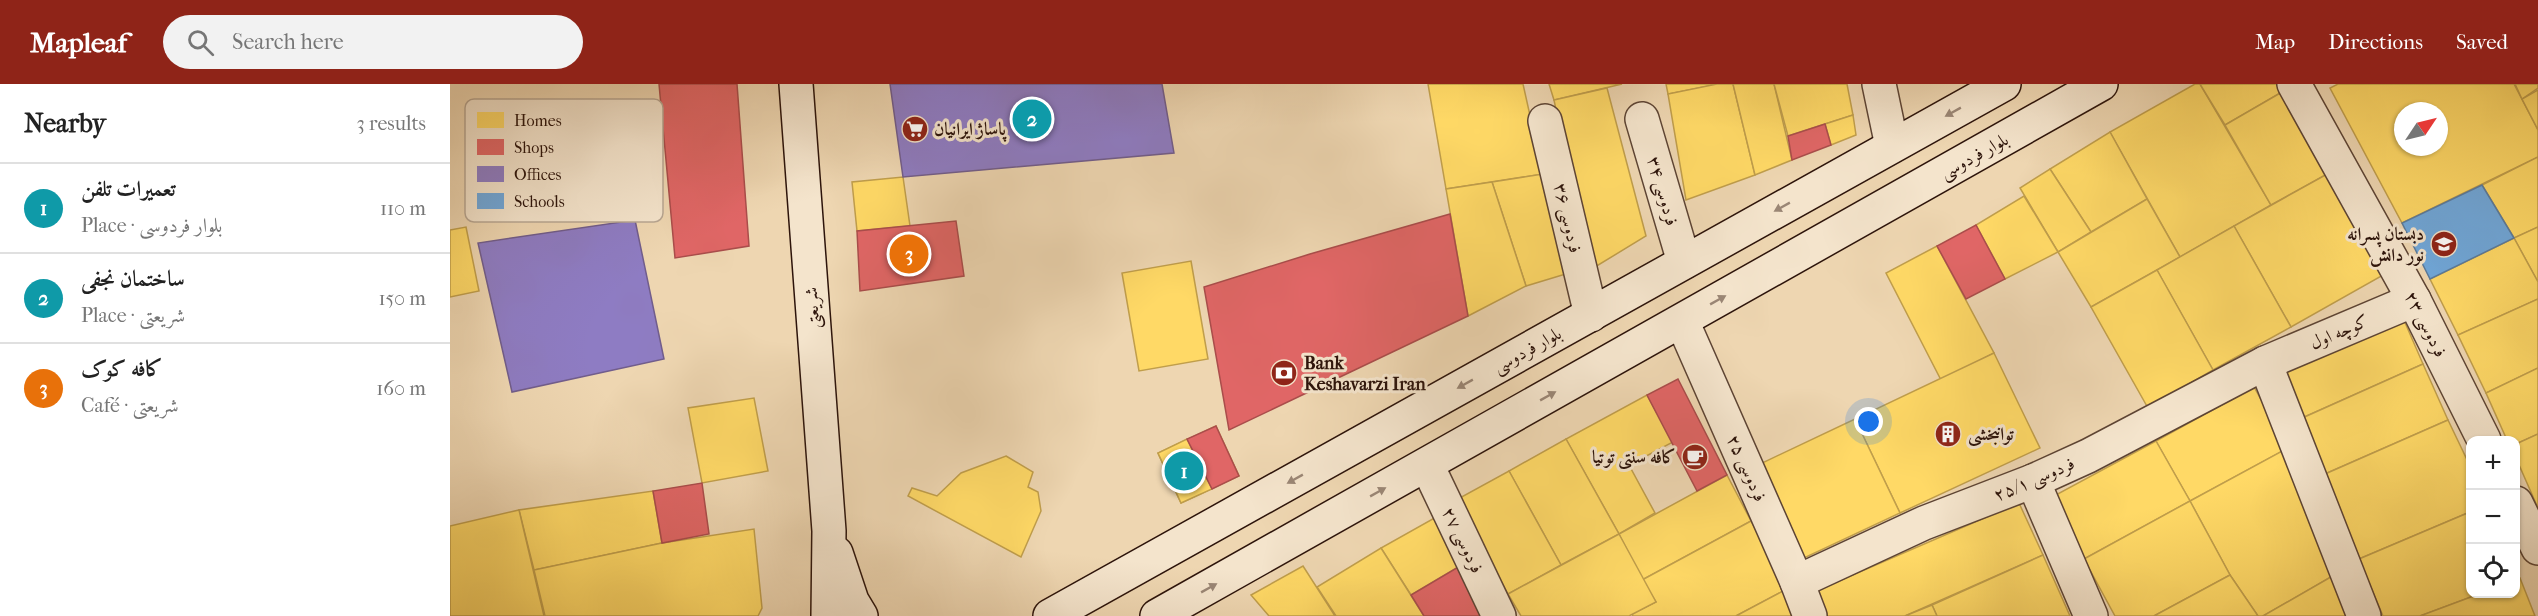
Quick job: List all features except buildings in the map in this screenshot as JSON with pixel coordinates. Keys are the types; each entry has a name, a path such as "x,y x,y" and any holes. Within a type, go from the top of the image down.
{"main road":[{"name":"شریعتی","path":"796,84 829,531 828,616"},
{"path":"1879,84 1892,146"},
{"name":"بلوار فردوسی","path":"1050,616 2004,84"},
{"name":"بلوار فردوسی","path":"1157,616 2101,84"},
{"name":"فردوسی ۲۳","path":"2294,84 2414,300 2482,436"},
{"name":"فردوسی ۳۴","path":"1642,119 1684,262"},
{"name":"فردوسی ۳۶","path":"1545,121 1591,315"},
{"name":"کوچه اول","path":"2265,363 2414,300"},
{"name":"فردوسی ۲۵","path":"1682,321 1810,616"},
{"path":"2265,363 2364,616"},
{"name":"فردوسی ۲۵/۱","path":"1797,582 1924,523 2033,481 2088,456 2265,363"},
{"name":"فردوسی ۲۷","path":"1427,465 1500,616"},
{"path":"2033,481 2091,616"},
{"path":"2520,511 2538,548"},
{"name":"شریعتی","path":"829,531 852,601 861,616"}],"place":[{"name":"ساختمان نجفی","path":"1032,119"},
{"name":"پاساژ ایرانیان","path":"915,129"},
{"name":"دبستان پسرانه نور دانش","path":"2444,244"},
{"name":"کافه کوک","path":"909,254"},
{"name":"Bank Keshavarzi Iran","path":"1284,373"},
{"name":"توانبخشی","path":"1948,434"},
{"name":"کافه سنتی توتیا","path":"1695,457"},
{"name":"تعمیرات تلفن","path":"1184,471"}]}
